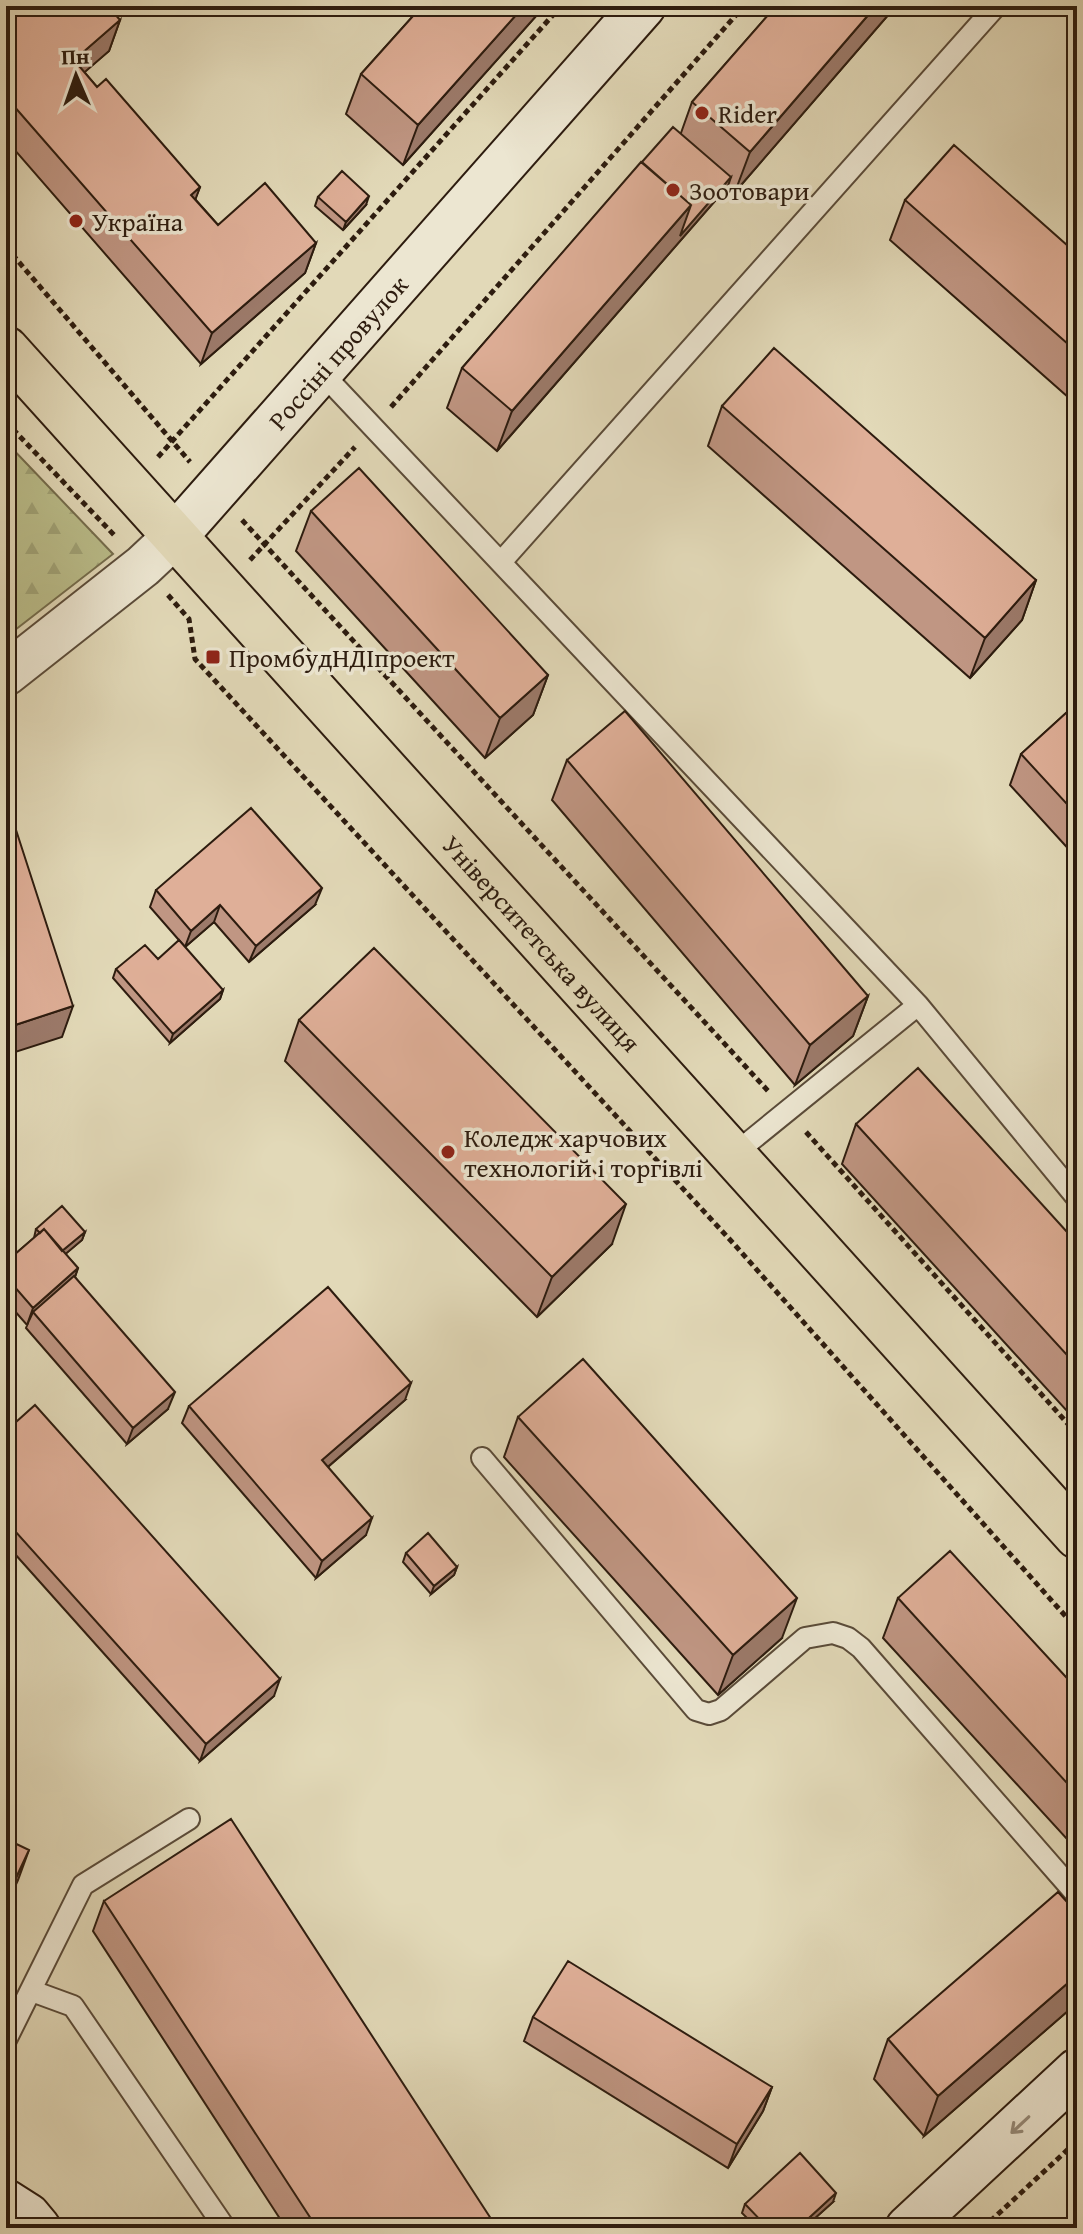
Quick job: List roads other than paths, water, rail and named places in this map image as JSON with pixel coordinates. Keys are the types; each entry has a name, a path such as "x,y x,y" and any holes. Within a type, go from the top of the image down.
{"main road":[{"name":"Університетська вулиця","path":"6,349 1077,1536"}],"street":[{"name":"Россіні провулок","path":"6,674 143,566 176,535 643,6"},
{"path":"908,2228 1077,2071"},
{"path":"6,2202 28,2216 38,2228"}],"lane":[{"path":"501,562 996,6"},
{"path":"321,372 918,1005 1077,1198"},
{"path":"733,1155 918,1005"},
{"path":"482,1458 696,1710 709,1714 721,1710 805,1638 833,1633 848,1638 861,1648 1077,1895"},
{"path":"6,2040 83,1885 189,1819"},
{"path":"32,1991 73,2006 225,2228"}],"place":[{"name":"Rider","path":"702,113"},
{"name":"Зоотовари","path":"673,190"},
{"name":"Україна","path":"76,221"},
{"name":"ПромбудНДІпроект","path":"213,657"},
{"name":"Коледж харчових технологій і торгівлі","path":"448,1152"}]}
